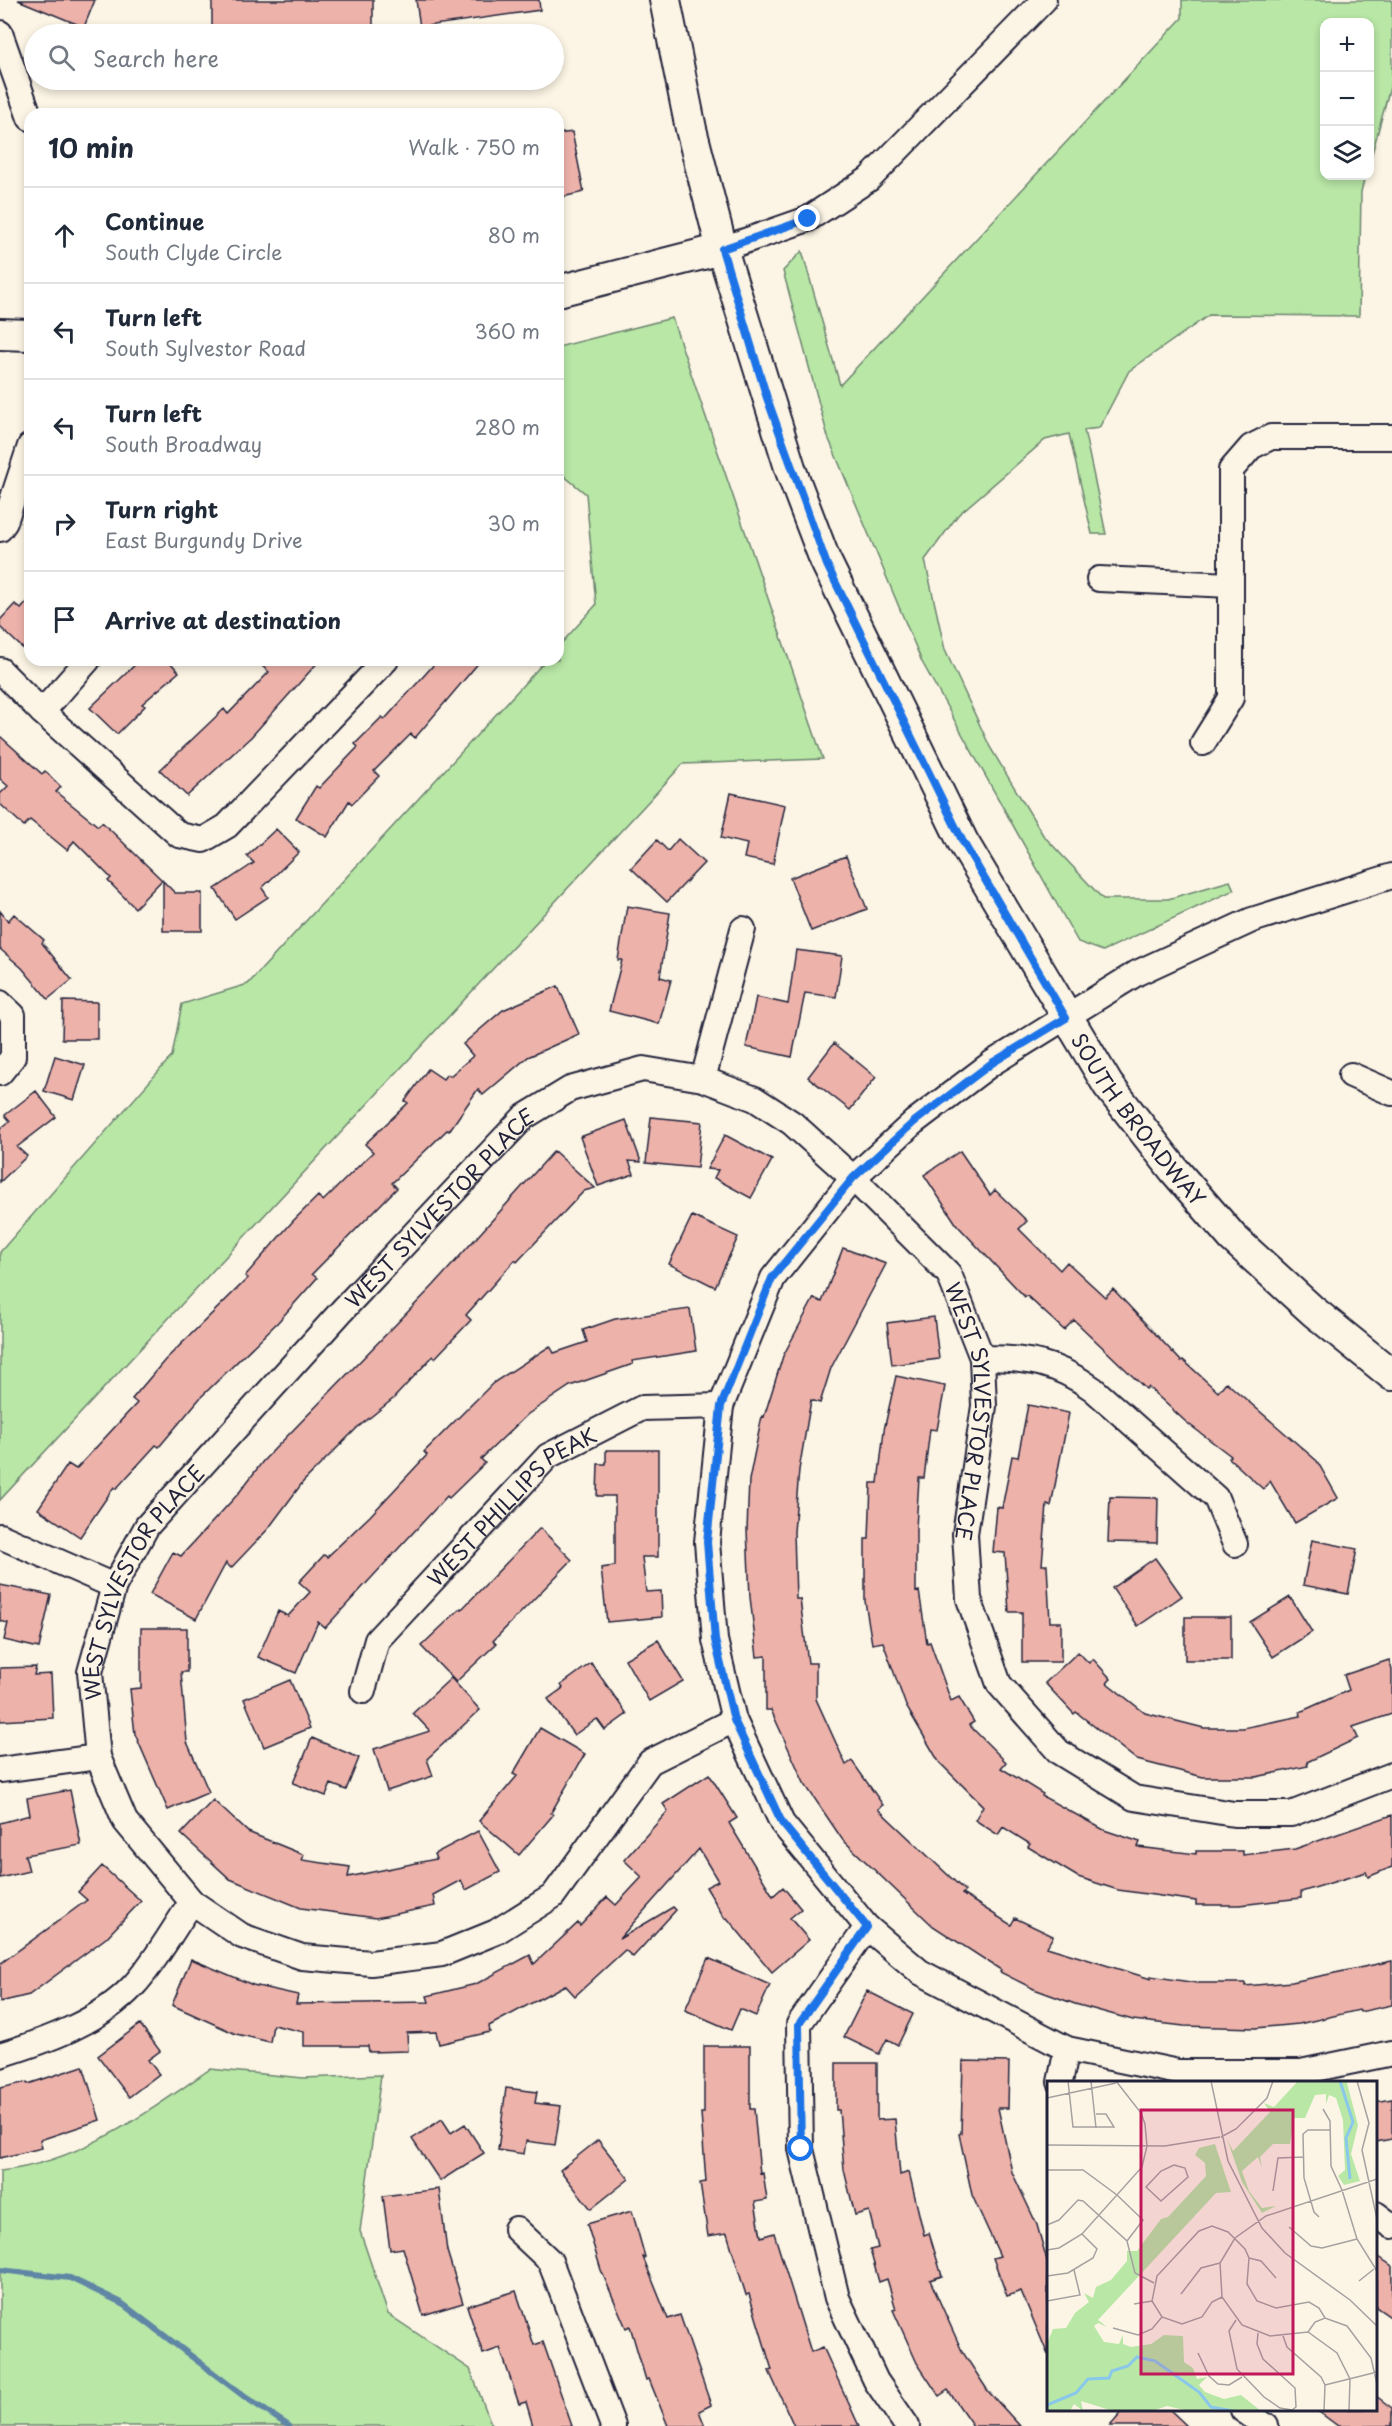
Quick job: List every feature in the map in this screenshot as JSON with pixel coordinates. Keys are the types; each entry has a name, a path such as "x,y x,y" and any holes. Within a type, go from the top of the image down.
{"main road":[{"name":"SOUTH BROADWAY","path":"665,0 691,129 722,249 770,408 827,565 963,842 1108,1085 1175,1171 1233,1238 1313,1311 1392,1375"},
{"path":"564,289 722,249"},
{"path":"0,334 24,334"}],"street":[{"path":"722,249 808,219 869,179 1044,0"},
{"path":"0,33 26,108"},
{"path":"1203,743 1231,698 1231,470 1251,447 1271,437 1392,437"},
{"path":"0,529 5,522 24,464"},
{"path":"1099,579 1231,585"},
{"path":"42,712 83,666"},
{"path":"0,670 42,712 178,835 203,840 227,826 380,666"},
{"path":"1392,876 1252,920 1137,973 992,1063 914,1122 853,1178 772,1278 721,1406 707,1542 715,1640 734,1720 782,1823 867,1927 920,1972 1066,2049 1178,2072 1302,2077 1392,2053"},
{"path":"703,1079 743,929"},
{"path":"0,1003 13,1015 13,1057 0,1073"},
{"name":"WEST SYLVESTOR PLACE","path":"734,1720 650,1762 553,1896 496,1932 442,1954 371,1963 302,1957 242,1936 192,1902 125,1821 98,1756 90,1672 114,1586 147,1526 348,1304 524,1117 570,1089 643,1069 703,1079 755,1100 792,1123 853,1178 949,1274 982,1358 984,1406 965,1534 969,1599 999,1684 1059,1752 1134,1798 1234,1814 1291,1814 1392,1775"},
{"path":"1351,1075 1392,1093"},
{"path":"982,1358 1024,1358 1072,1373 1216,1498 1235,1544"},
{"name":"WEST PHILLIPS PEAK","path":"363,1691 377,1640 548,1456 642,1408 721,1406"},
{"path":"0,1536 114,1586"},
{"path":"0,1770 98,1756"},
{"path":"0,2055 43,2043 96,2015 134,1986 192,1902"},
{"path":"867,1927 799,2024 801,2149 837,2298 876,2381 907,2426"},
{"path":"1060,2081 1066,2049"},
{"path":"1377,2215 1392,2226"},
{"path":"516,2229 549,2261 614,2426"},
{"path":"1247,2411 1266,2426"}],"green space":[{"path":"1182,0 1392,0 1392,80 1374,146 1374,18 1320,18 1320,180 1364,180 1361,192 1359,316 1209,315 1129,371 1099,428 1084,430 1106,534 1092,534 1069,434 1045,440 958,515 925,560 945,650 990,747 1043,835 1103,899 1168,899 1230,881 1234,890 1103,951 1078,942 922,662 828,437 783,271 802,251 840,385 1182,18"},
{"path":"672,318 823,759 683,764 0,1500 0,1252 172,1056 182,1004 248,984 540,666 564,666 564,640 596,605 586,494 564,476 564,345"},
{"path":"210,2069 303,2078 381,2075 360,2231 388,2314 470,2369 492,2426 0,2426 0,2171 29,2166 85,2147 137,2118"}],"building":[{"path":"18,0 95,0 85,24 77,24"},
{"path":"212,0 373,0 373,24 212,24"},
{"path":"416,0 539,0 540,10 441,24 420,24"},
{"path":"572,132 584,192 564,197 564,133"},
{"path":"15,604 21,609 24,606 24,649 0,627 0,620"},
{"path":"134,666 174,666 179,672 142,704 145,706 117,734 90,708"},
{"path":"262,666 315,666 251,737 187,796 160,770 224,709 228,714 269,672"},
{"path":"433,666 476,666 415,738 411,734 374,771 379,776 352,804 349,801 327,837 296,818 316,786 319,788 358,747 355,744 382,717 385,719"},
{"path":"0,736 42,774 45,771 61,787 56,792 98,826 102,822 162,880 135,908 108,881 111,878 74,841 67,850 30,820 24,826 0,804 0,794 8,786 0,779"},
{"path":"731,793 785,805 773,864 744,858 747,844 721,838"},
{"path":"276,829 299,852 262,888 268,897 235,919 215,889 254,863 247,856"},
{"path":"678,839 704,863 667,902 631,868 657,840 668,851"},
{"path":"846,856 867,909 811,931 790,878"},
{"path":"163,881 175,893 202,893 202,931 163,931"},
{"path":"627,906 670,913 660,977 671,980 659,1024 609,1011 622,960 618,960"},
{"path":"0,911 8,921 14,914 44,940 42,943 72,980 48,999 22,968 0,949"},
{"path":"796,950 842,956 836,997 805,993 792,1057 746,1047 756,997 788,1004"},
{"path":"558,986 579,1034 528,1057 483,1095 478,1089 449,1131 447,1130 392,1183 397,1188 312,1274 317,1278 278,1322 201,1397 159,1447 156,1445 116,1489 114,1487 80,1537 38,1509 68,1464 76,1469 137,1403 132,1399 165,1360 248,1278 245,1276 293,1221 318,1196 323,1201 373,1152 365,1144 408,1103 405,1101 428,1069 443,1079 447,1074 450,1076 473,1056 463,1044 503,1010"},
{"path":"63,1001 97,1002 97,1039 62,1039"},
{"path":"834,1043 876,1077 850,1110 808,1077"},
{"path":"55,1056 85,1065 74,1100 44,1091"},
{"path":"36,1091 56,1117 17,1147 27,1156 0,1182 0,1129 10,1121 5,1115"},
{"path":"651,1117 702,1122 697,1168 646,1163"},
{"path":"626,1120 641,1162 629,1161 634,1174 598,1186 580,1137"},
{"path":"725,1135 772,1160 751,1198 714,1178 718,1170 707,1169"},
{"path":"554,1151 595,1188 584,1191 517,1262 515,1260 466,1315 471,1320 393,1399 357,1428 303,1482 268,1529 231,1568 226,1563 196,1619 150,1594 173,1552 181,1556 238,1494 263,1461 434,1285"},
{"path":"960,1151 990,1195 995,1190 1027,1221 1019,1229 1060,1270 1067,1262 1105,1297 1113,1289 1181,1361 1183,1360 1218,1392 1226,1382 1317,1461 1338,1498 1295,1523 1270,1481 1263,1489 1229,1458 1231,1456 1186,1422 1148,1387 1146,1389 1074,1320 1064,1330 1027,1296 1025,1297 957,1225 924,1175"},
{"path":"692,1216 738,1237 715,1287 669,1264"},
{"path":"843,1248 886,1264 831,1368 820,1403 811,1400 799,1470 794,1532 796,1599 800,1599 808,1663 816,1663 816,1699 846,1765 852,1761 883,1805 878,1809 965,1891 962,1894 1011,1925 1015,1918 1053,1936 1047,1947 1151,1979 1151,1976 1197,1983 1245,1983 1245,1986 1292,1982 1392,1961 1392,2005 1299,2024 1256,2028 1184,2026 1133,2020 1075,2004 1034,1989 1000,1972 1001,1970 933,1926 842,1839 804,1783 771,1710 766,1710 766,1656 757,1657 750,1597 747,1530 749,1480 762,1416 764,1417 783,1356 814,1298 822,1302"},
{"path":"690,1309 696,1351 632,1361 633,1364 570,1386 528,1414 481,1459 485,1463 449,1498 447,1496 325,1628 318,1622 296,1673 258,1657 278,1611 288,1616 310,1592 299,1582 324,1555 327,1557 370,1516 427,1455 424,1452 493,1383 550,1346 554,1353 587,1342 583,1330 615,1319"},
{"path":"934,1317 939,1359 892,1365 887,1323"},
{"path":"896,1376 945,1386 937,1430 930,1429 924,1478 919,1478 916,1592 919,1591 927,1643 930,1642 951,1701 959,1697 974,1722 969,1725 1006,1762 1001,1768 1043,1794 1042,1796 1104,1830 1140,1842 1138,1847 1196,1854 1196,1851 1243,1851 1243,1855 1295,1849 1392,1815 1392,1867 1368,1877 1366,1872 1301,1892 1301,1898 1240,1905 1196,1905 1196,1901 1118,1890 1078,1877 1028,1847 1030,1844 1003,1827 998,1835 975,1820 983,1806 939,1762 906,1706 883,1642 872,1644 865,1601 865,1539 869,1539 871,1483 878,1483 884,1430"},
{"path":"1028,1405 1069,1413 1051,1506 1047,1505 1042,1565 1047,1565 1050,1622 1061,1622 1061,1662 1022,1662 1022,1612 1009,1612 1005,1553 993,1552 997,1507 1002,1508 1012,1456 1018,1457"},
{"path":"606,1450 658,1450 658,1557 642,1557 646,1592 661,1591 662,1617 607,1622 601,1568 615,1566 615,1496 597,1496 598,1464 606,1464"},
{"path":"1110,1497 1158,1498 1157,1543 1108,1542"},
{"path":"540,1528 572,1560 493,1641 496,1644 456,1682 421,1646 462,1609"},
{"path":"1312,1540 1357,1549 1348,1594 1303,1585"},
{"path":"1155,1558 1182,1596 1138,1626 1112,1588"},
{"path":"0,1585 51,1595 39,1648 4,1640 8,1623 0,1621"},
{"path":"1290,1597 1312,1632 1273,1657 1250,1622"},
{"path":"1185,1617 1231,1617 1231,1660 1185,1660"},
{"path":"141,1628 187,1628 187,1672 181,1672 187,1742 209,1792 168,1810 135,1734 130,1689 141,1688"},
{"path":"658,1640 683,1681 649,1701 625,1659"},
{"path":"1078,1652 1089,1663 1093,1659 1111,1679 1107,1683 1145,1713 1204,1728 1243,1728 1301,1716 1300,1712 1349,1690 1344,1675 1389,1660 1392,1670 1392,1714 1353,1727 1358,1738 1307,1762 1308,1766 1256,1777 1203,1777 1137,1760 1076,1712 1074,1714 1045,1683"},
{"path":"591,1663 627,1714 605,1730 597,1719 574,1735 548,1699 563,1688 561,1685"},
{"path":"36,1667 34,1675 51,1674 53,1718 0,1721 0,1668"},
{"path":"451,1678 480,1710 427,1759 433,1776 387,1791 374,1749 430,1731 413,1713"},
{"path":"290,1680 310,1728 264,1747 244,1699"},
{"path":"540,1728 585,1754 551,1813 553,1815 519,1855 479,1821 517,1776 513,1774"},
{"path":"312,1738 359,1758 346,1790 331,1784 326,1796 293,1783"},
{"path":"709,1774 737,1818 729,1823 773,1896 783,1887 801,1909 790,1918 809,1940 772,1972 727,1918 725,1919 706,1887 718,1881 699,1849 619,1939 673,1907 676,1910 633,1957 625,1950 575,1996 565,1985 489,2026 490,2032 439,2044 436,2032 407,2033 408,2051 369,2052 368,2046 304,2046 304,2032 273,2025 270,2042 236,2034 172,2005 191,1959 253,1985 298,1995 296,2004 429,2002 427,1996 476,1984 530,1955 534,1964 578,1923 580,1926 607,1897 616,1905 642,1877 624,1860 668,1811 663,1804"},
{"path":"70,1790 81,1845 25,1855 29,1871 0,1878 0,1823 30,1815 27,1798"},
{"path":"213,1800 248,1832 304,1855 302,1860 350,1867 348,1877 436,1859 434,1854 478,1831 500,1872 466,1890 461,1880 433,1895 435,1906 376,1918 301,1908 230,1879 181,1834"},
{"path":"102,1866 141,1901 106,1938 29,1995 0,2002 0,1964 87,1900 78,1892"},
{"path":"708,1958 770,1985 756,2016 740,2009 731,2030 685,2010"},
{"path":"867,1991 913,2014 898,2045 887,2039 879,2054 844,2037"},
{"path":"140,2024 160,2051 148,2060 159,2074 129,2097 98,2056"},
{"path":"704,2046 750,2046 750,2109 754,2109 760,2174 763,2173 767,2200 755,2202 761,2237 774,2233 811,2352 823,2347 859,2426 794,2426 769,2371 772,2370 749,2294 746,2295 727,2233 708,2236 700,2183 706,2182 701,2113 704,2113"},
{"path":"963,2061 1009,2062 1008,2108 998,2108 1012,2172 1037,2225 1047,2260 1047,2353 1021,2291 1007,2296 993,2258 1000,2256 972,2195 959,2134 961,2133"},
{"path":"836,2063 877,2063 877,2120 895,2119 900,2175 909,2172 924,2235 929,2233 942,2276 930,2280 962,2351 988,2391 1020,2426 973,2426 948,2390 939,2396 917,2363 893,2310 896,2309 887,2279 879,2282 870,2250 878,2248 869,2211 855,2215 844,2170 839,2110 836,2110"},
{"path":"83,2066 100,2120 40,2140 42,2148 0,2158 0,2088 27,2082 28,2084"},
{"path":"506,2088 537,2092 535,2103 561,2106 555,2145 526,2141 524,2154 498,2150"},
{"path":"1392,2099 1392,2139 1377,2142 1377,2102"},
{"path":"442,2119 451,2133 465,2124 484,2153 440,2181 412,2139"},
{"path":"598,2140 629,2179 591,2209 560,2170"},
{"path":"439,2189 447,2251 463,2303 423,2315 403,2248 390,2250 383,2196"},
{"path":"632,2211 645,2257 643,2257 668,2319 680,2315 711,2405 699,2411 705,2426 668,2426 649,2379 646,2380 630,2326 626,2328 601,2270 587,2224"},
{"path":"1377,2256 1392,2266 1392,2318 1377,2308"},
{"path":"516,2291 534,2345 543,2342 572,2426 533,2426 526,2402 519,2404 500,2348 483,2354 467,2306"},
{"path":"1377,2397 1392,2408 1392,2426 1338,2426 1318,2411 1377,2411"},
{"path":"1123,2411 1171,2411 1187,2426 1110,2426"}],"waterway":[{"path":"0,2270 70,2278 120,2302 245,2397 289,2426"}],"route":[{"path":"801,2149 799,2024 867,1927 782,1823 734,1720 715,1640 707,1542 721,1406 772,1278 853,1178 914,1122 992,1063 1066,1018 963,842 827,565 791,471 767,398 722,249 808,219"}]}
